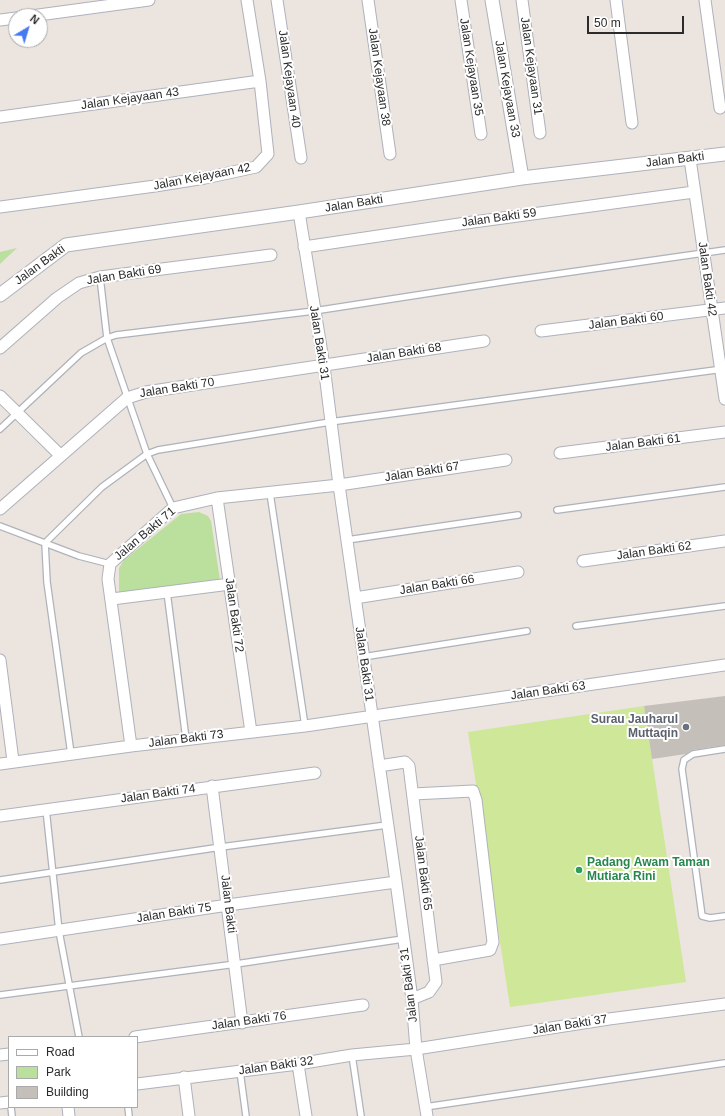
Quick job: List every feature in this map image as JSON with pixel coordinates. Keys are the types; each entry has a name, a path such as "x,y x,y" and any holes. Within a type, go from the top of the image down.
{"street":[{"path":"48,12 79,5 149,0"},
{"name":"Jalan Kejayaan 42","path":"0,207 155,186 206,178 256,167 268,154 260,81 247,0"},
{"name":"Jalan Kejayaan 40","path":"278,0 301,158"},
{"name":"Jalan Kejayaan 38","path":"368,0 390,154"},
{"name":"Jalan Kejayaan 35","path":"461,0 481,134"},
{"name":"Jalan Kejayaan 33","path":"492,0 522,178"},
{"name":"Jalan Kejayaan 31","path":"522,0 540,133"},
{"path":"616,0 632,123"},
{"path":"706,0 720,108"},
{"name":"Jalan Kejayaan 43","path":"0,117 260,81"},
{"name":"Jalan Bakti","path":"0,295 66,244 299,212 522,178 725,154"},
{"name":"Jalan Bakti 42","path":"690,159 711,310 722,369 725,399"},
{"name":"Jalan Bakti 59","path":"304,247 694,192"},
{"name":"Jalan Bakti 31","path":"299,212 324,366 338,485 396,882 412,999 416,1049 426,1112"},
{"name":"Jalan Bakti 69","path":"0,348 57,298 78,283 100,277 271,255"},
{"name":"Jalan Bakti 60","path":"541,331 725,308"},
{"name":"Jalan Bakti 68","path":"324,366 484,341"},
{"name":"Jalan Bakti 70","path":"0,509 127,398 146,392 324,366"},
{"path":"0,396 61,456"},
{"name":"Jalan Bakti 61","path":"560,453 725,432"},
{"name":"Jalan Bakti 67","path":"338,485 506,460"},
{"name":"Jalan Bakti 71","path":"131,746 112,599 108,579 110,564 173,508 217,498 338,485"},
{"name":"Jalan Bakti 72","path":"217,498 250,732"},
{"name":"Jalan Bakti 62","path":"583,561 725,541"},
{"name":"Jalan Bakti 66","path":"355,598 518,572"},
{"path":"112,599 230,584"},
{"path":"0,660 13,761"},
{"name":"Jalan Bakti 63","path":"371,716 725,665"},
{"name":"Jalan Bakti 73","path":"0,764 13,761 186,739 305,726 371,716"},
{"name":"Jalan Bakti 65","path":"379,766 405,762 409,766 413,794 436,982 429,992 412,999"},
{"name":"Jalan Bakti 74","path":"0,816 46,808 315,773"},
{"name":"Jalan Bakti","path":"212,786 236,964 242,1023"},
{"path":"413,794 472,791 476,800 494,942 490,950 433,960"},
{"name":"Jalan Bakti 75","path":"0,939 396,882"},
{"name":"Jalan Bakti 37","path":"416,1049 609,1019 725,1004"},
{"name":"Jalan Bakti 76","path":"138,1037 363,1005"},
{"name":"Jalan Bakti 32","path":"138,1084 298,1064 352,1055 416,1049"},
{"path":"298,1064 306,1116"},
{"path":"184,1077 189,1116"}],"lane":[{"path":"0,429 81,353 107,338 116,335 314,311 725,250"},
{"path":"100,277 107,338 147,454 173,508"},
{"path":"71,754 47,582 45,543 102,488 147,454 158,450 330,422 722,369"},
{"path":"557,510 725,487"},
{"path":"270,492 305,726"},
{"path":"346,540 518,515"},
{"path":"0,526 79,556 110,564"},
{"path":"167,592 186,739"},
{"path":"576,626 725,606"},
{"path":"363,657 527,631"},
{"path":"725,749 693,754 684,760 682,769 702,916 710,918 725,916"},
{"path":"46,808 54,872 59,931 79,1036"},
{"path":"0,880 221,847 387,825"},
{"path":"0,995 236,964 404,939"},
{"path":"352,1055 361,1116"},
{"path":"426,1112 725,1063"},
{"path":"240,1071 246,1116"}],"green space":[{"path":"17,248 0,264 0,252"},
{"path":"199,512 208,516 211,521 220,580 119,592 119,568 124,560 181,514"},
{"name":"Padang Awam Taman Mutiara Rini","path":"644,706 686,982 510,1007 468,732"}],"building":[{"name":"Surau Jauharul Muttaqin","path":"725,696 725,745 692,750 686,754 652,759 644,706"}],"place":[{"name":"Surau Jauharul Muttaqin","path":"686,727"},
{"name":"Padang Awam Taman Mutiara Rini","path":"579,870"}]}
